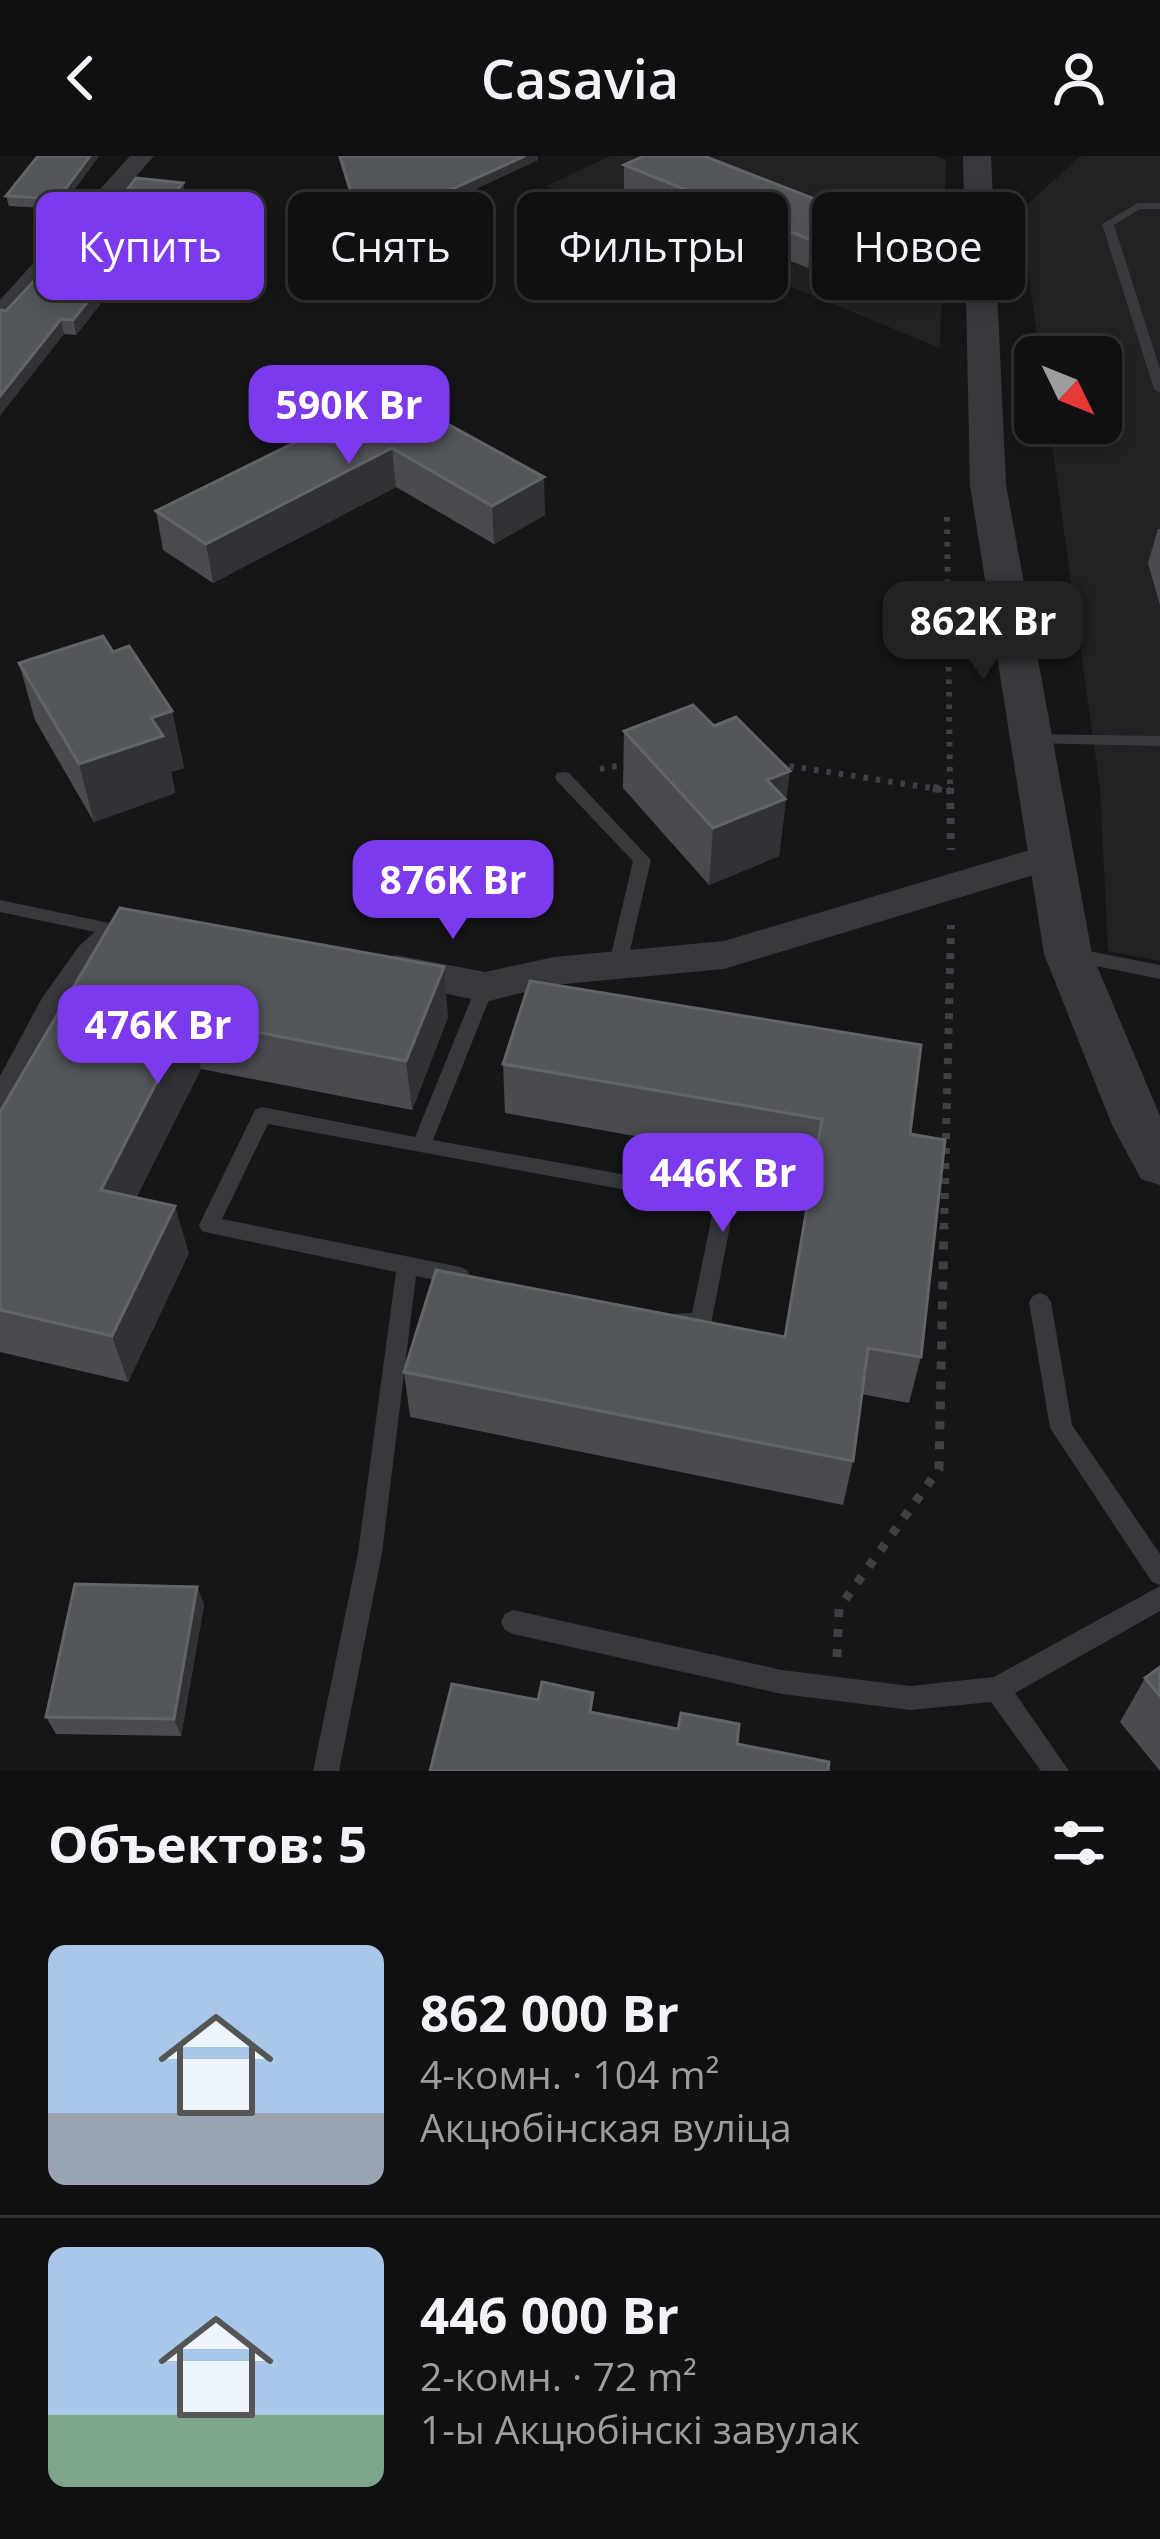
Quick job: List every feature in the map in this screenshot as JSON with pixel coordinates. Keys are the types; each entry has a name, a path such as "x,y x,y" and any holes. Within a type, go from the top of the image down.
{"street":[{"path":"0,316 143,156"},
{"path":"977,156 988,484 1050,857 1068,954 1138,1125 1160,1164"},
{"path":"370,964 485,987 554,970 724,956 1050,857"},
{"path":"0,1117 87,960 119,932 162,922"}],"lane":[{"path":"1160,206 1138,206 1108,224 1160,389"},
{"path":"1142,338 1160,338"},
{"path":"1032,740 1160,741"},
{"path":"563,777 642,860 618,963"},
{"path":"0,906 119,932"},
{"path":"1068,954 1160,972"},
{"path":"421,1146 485,987"},
{"path":"474,1279 209,1225 262,1115 724,1200 700,1324 655,1315"},
{"path":"326,1771 370,1553 407,1265"},
{"path":"1040,1302 1061,1428 1160,1574"},
{"path":"513,1622 782,1682 910,1697 997,1689 1160,1598"},
{"path":"997,1689 1056,1771"}],"path":[{"path":"563,777 648,760"},
{"path":"761,762 950,791"}],"shaded area":[{"path":"610,156 936,156 946,160 945,192 812,192 812,295 788,286 788,192 561,192 546,186"},
{"path":"1081,156 1160,156 1160,961 1108,951 1100,789 1052,444 1122,444 1122,336 1037,336 1025,248 1025,206"},
{"path":"823,300 942,300 940,348"}],"building":[{"path":"38,156 90,156 63,192 36,192 36,198 6,196"},
{"path":"340,156 525,156 446,192 351,192"},
{"path":"644,156 704,156 812,198 812,239 788,231 788,192 691,192 624,165"},
{"path":"136,178 183,183 176,192 125,192"},
{"path":"33,282 36,300 89,300 73,320 61,319 0,396 0,310 6,311"},
{"path":"393,394 544,477 492,506 392,448 206,544 156,511"},
{"path":"103,636 113,652 129,646 172,711 151,718 163,736 79,764 19,663"},
{"path":"693,705 714,726 736,717 790,771 767,780 785,799 713,828 624,731"},
{"path":"120,908 444,967 406,1061 189,1019 101,1190 175,1206 112,1336 0,1310 0,1112"},
{"path":"530,981 921,1045 910,1134 945,1140 921,1357 868,1348 853,1461 404,1372 436,1270 785,1337 822,1119 503,1064"},
{"path":"75,1584 197,1587 174,1719 46,1717"},
{"path":"1160,1667 1160,1696 1145,1678"},
{"path":"542,1682 593,1693 590,1712 678,1729 681,1713 739,1724 737,1744 829,1762 828,1771 430,1771 452,1684 538,1700"}]}
